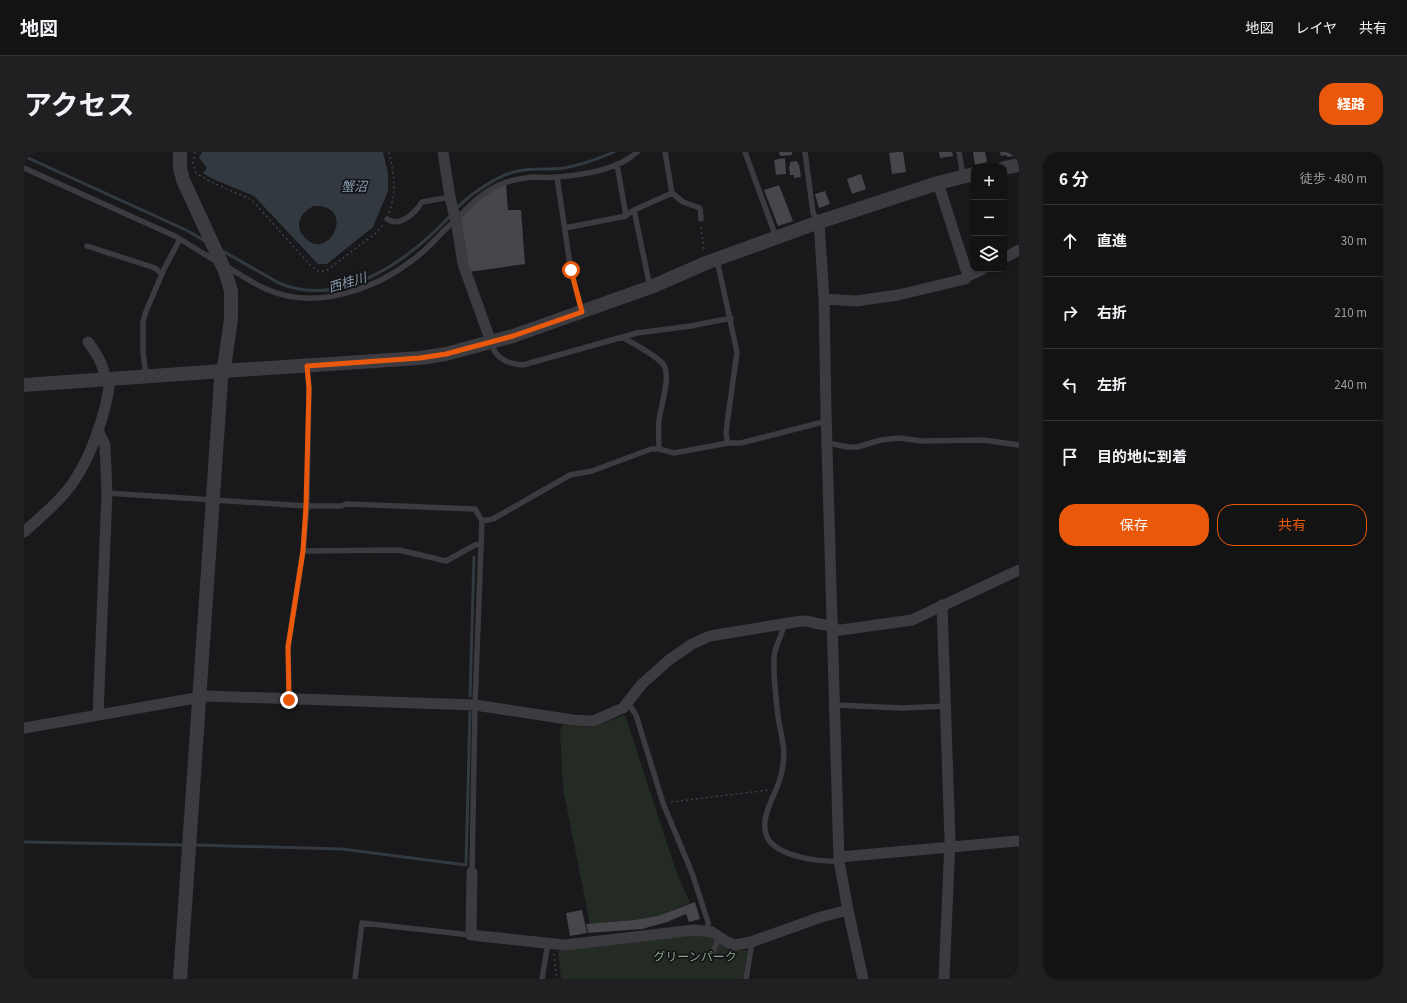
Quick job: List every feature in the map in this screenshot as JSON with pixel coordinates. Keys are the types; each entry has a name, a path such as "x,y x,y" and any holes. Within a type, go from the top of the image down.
{"street":[{"path":"180,152 179,163 181,173 221,262 229,285 232,302 225,361 221,380 180,979"},
{"path":"443,152 465,273 491,342"},
{"path":"1007,167 1019,165"},
{"path":"24,385 223,370 420,358 446,354 513,336 582,312 650,287 711,258 776,238 818,222 938,183 969,175"},
{"path":"938,183 968,276"},
{"path":"818,222 824,299 839,859 863,979"},
{"path":"1007,256 1019,250"},
{"path":"824,299 856,302 898,295 965,279 976,272"},
{"path":"24,532 58,501 70,487 90,451 98,430 109,390 108,379 98,354 88,342"},
{"path":"98,430 105,445 107,493 98,715"},
{"path":"24,728 207,696 289,700 475,705 588,722 618,712 628,703 642,684 669,660 701,639 710,636 809,620 820,625 833,627 840,630 912,620 1019,570"},
{"path":"942,605 950,847 944,979"},
{"path":"839,859 1019,841"},
{"path":"472,872 471,935 552,944 582,944 694,930 708,931 735,945 751,942 821,917 848,910"}],"lane":[{"path":"24,168 180,239 266,289 284,295 309,298 336,295 374,284 402,268 416,258 479,197 503,183 532,177 557,177 599,171 630,158 637,152"},
{"path":"665,152 672,193 683,202 700,208 701,219"},
{"path":"745,152 776,238"},
{"path":"805,152 814,213 818,222"},
{"path":"959,152 969,175"},
{"path":"617,164 626,216"},
{"path":"557,177 571,270 582,312"},
{"path":"565,228 626,216 634,210 672,193"},
{"path":"386,219 390,222 397,222 414,213 422,202 451,199"},
{"path":"634,210 650,287"},
{"path":"146,376 143,352 143,322 148,305 180,239"},
{"path":"87,246 155,268 162,274"},
{"path":"711,258 731,318 737,352 727,424 726,435 728,443"},
{"path":"491,342 493,348 502,360 523,365 636,333 691,326 731,318"},
{"path":"622,337 655,357 663,364 666,371 666,380 658,423 659,449"},
{"path":"289,700 288,647 303,551 306,506 309,388 307,366"},
{"path":"482,521 493,519 570,475 592,471 651,449 659,449 674,453 728,443 741,443 827,421"},
{"path":"828,443 848,447 857,447 881,440 899,438 922,441 983,440 1019,444"},
{"path":"107,493 306,506 341,506 347,504 475,509 482,521 475,705 472,872"},
{"path":"303,551 399,550 446,561 475,545 481,544"},
{"path":"784,623 783,632 777,645 774,657 778,716 784,752 782,774 767,810 766,835 783,850 802,858 839,859"},
{"path":"628,703 636,715 663,803 692,873 708,922 708,931"},
{"path":"835,705 902,708 946,706"},
{"path":"355,979 362,923 471,935"},
{"path":"713,952 719,937"},
{"path":"746,979 751,942"},
{"path":"542,979 552,944"}],"path":[{"path":"195,152 193,163 196,173 209,182 252,200 309,264 318,271 326,271 376,233 386,219 395,193 389,152"},
{"path":"701,219 711,258"},
{"path":"663,803 771,790 776,791"},
{"path":"552,944 557,979"}],"green space":[{"path":"625,715 676,871 690,903 658,916 590,924 563,788 560,732 562,725 592,727"},
{"name":"グリーンパーク","path":"695,935 709,935 730,950 748,950 743,979 561,979 558,951"}],"water":[{"name":"蟹沼","path":"202,152 383,152 388,173 388,191 373,227 327,264 318,264 254,196 213,179 203,173 207,168 199,158","holes":["314,206 327,208 334,214 337,222 335,231 330,238 323,243 314,244 305,238 301,233 299,224 300,219 309,208"]}],"building":[{"path":"779,152 792,152 792,155 780,156"},
{"path":"903,152 906,172 892,174 889,153"},
{"path":"939,152 952,152 953,156 940,158"},
{"path":"973,152 985,152 987,162 975,164"},
{"path":"1000,152 1013,152 1014,156 1001,156"},
{"path":"785,158 786,174 776,175 774,160"},
{"path":"797,161 799,164 801,177 794,178 794,175 790,175 789,166 790,162"},
{"path":"861,174 866,189 852,194 847,179"},
{"path":"506,184 508,210 521,210 525,264 469,272 460,219 484,195"},
{"path":"779,185 793,221 778,226 764,190"},
{"path":"825,191 830,204 819,208 815,194"},
{"path":"695,902 700,919 689,922 686,914 667,922 642,929 588,933 586,924 634,920 658,916"},
{"path":"582,910 587,933 570,936 566,913"}],"waterway":[{"name":"西桂川","path":"456,209 469,197 485,186 510,173 524,170 558,169 570,167 589,162 614,152"},
{"name":"西桂川","path":"24,156 186,230 205,241"},
{"name":"西桂川","path":"221,250 279,283 303,290 327,290 350,285 373,276 395,263 416,248 451,215"},
{"path":"470,696 474,557"},
{"path":"197,845 342,849 466,865 470,712"},
{"path":"24,842 183,845"}],"route":[{"path":"289,700 288,647 303,551 306,506 309,388 307,366 420,358 446,354 513,336 582,312 571,270"}]}
